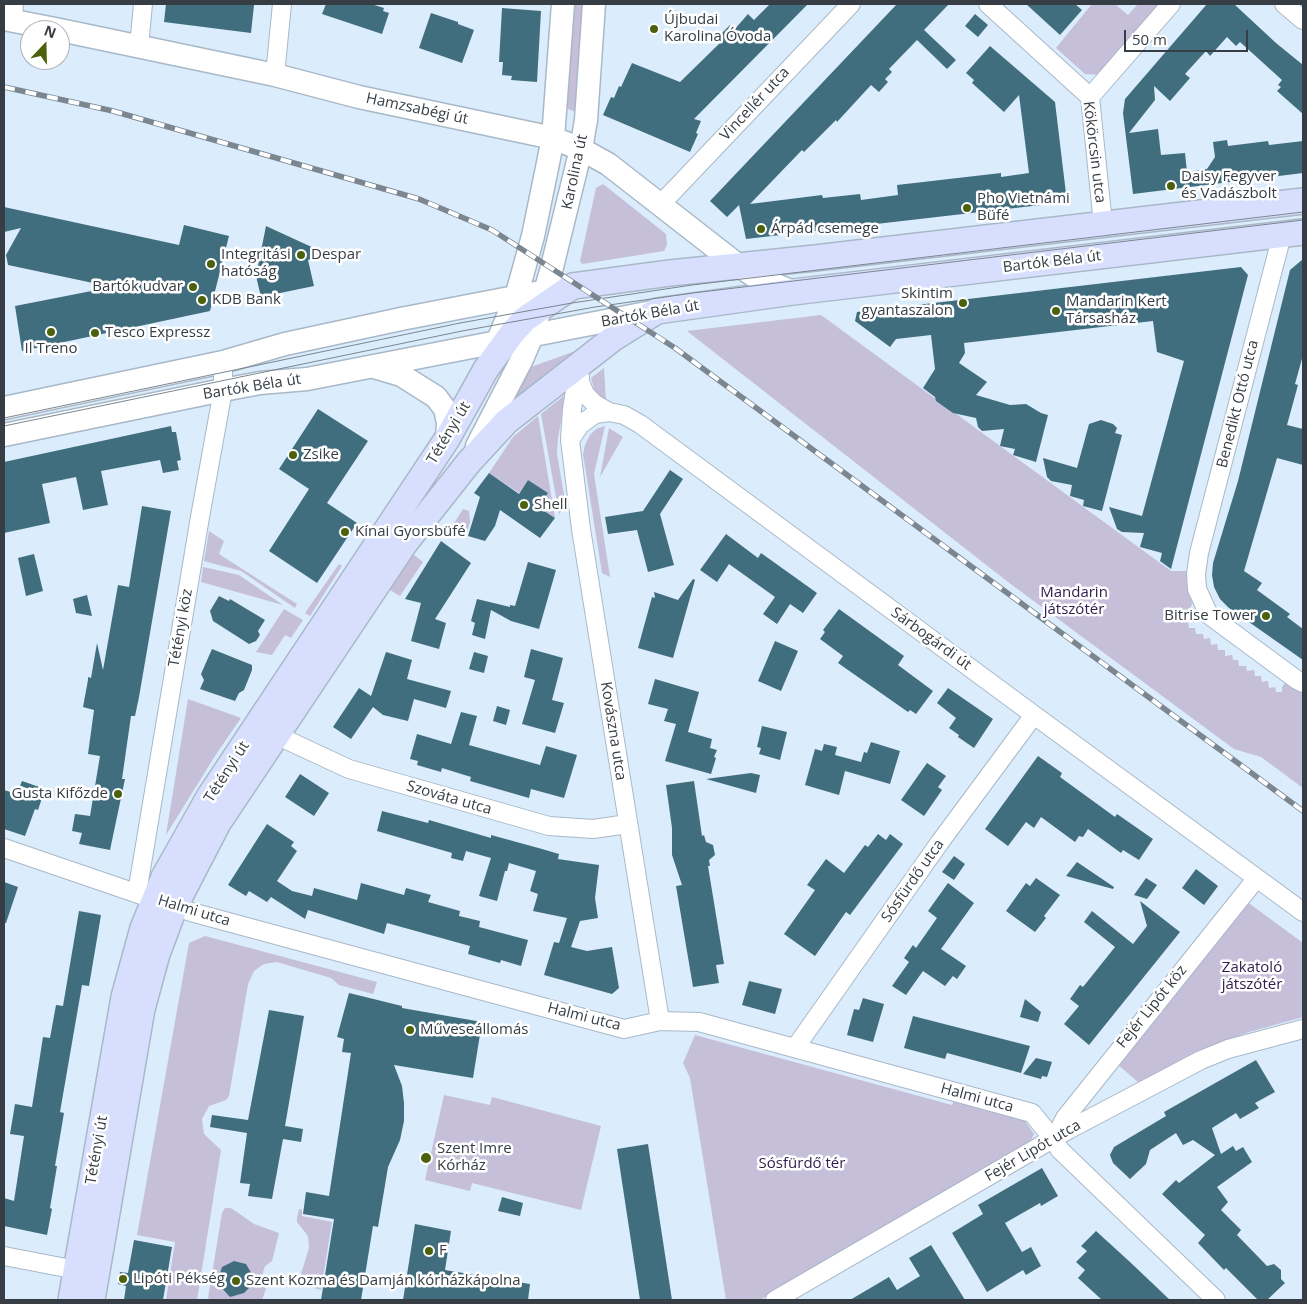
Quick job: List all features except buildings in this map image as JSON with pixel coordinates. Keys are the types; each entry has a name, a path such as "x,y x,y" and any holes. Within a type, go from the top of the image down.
{"main road":[{"name":"Bartók Béla út","path":"542,300 573,286 1303,201"},
{"name":"Bartók Béla út","path":"657,311 793,292 1292,233"},
{"name":"Tétényi út","path":"92,1300 87,1272 124,997 143,928 174,858 210,797 447,439 503,337 526,319 542,300"},
{"name":"Tétényi út","path":"156,899 218,823 405,543 469,462 507,421 583,370 615,337 657,311"},
{"name":"Tétényi út","path":"71,1300 87,1272"}],"street":[{"path":"138,46 143,4"},
{"path":"275,75 282,4"},
{"name":"Karolina út","path":"516,297 532,236 553,138 563,4"},
{"name":"Karolina út","path":"532,336 581,149 586,120 594,4"},
{"name":"Vincellér utca","path":"660,205 851,4"},
{"name":"Kökörcsin utca","path":"988,4 1090,97 1103,224"},
{"path":"1090,97 1171,4"},
{"path":"1284,4 1303,20"},
{"name":"Hamzsabégi út","path":"10,14 29,20"},
{"name":"Hamzsabégi út","path":"70,32 275,75 359,97 553,138 581,149 608,164 739,266 756,277 793,292"},
{"name":"Benedikt Ottó utca","path":"1292,233 1199,553 1196,574 1197,589 1209,615 1303,683"},
{"path":"503,337 516,297"},
{"name":"Bartók Béla út","path":"4,408 223,362 285,344 401,319 516,297 542,300"},
{"name":"Bartók Béla út","path":"4,435 223,390 373,366 465,349 488,340 503,337 532,336 657,311"},
{"name":"Tétényi út","path":"469,462 511,383 532,336"},
{"name":"Tétényi köz","path":"156,899 198,527 223,390 223,362"},
{"path":"373,366 401,375 436,397 445,409 448,424 447,439"},
{"name":"Sárbogárdi út","path":"583,370 585,394 595,404 609,412 624,415 640,424 1303,912"},
{"name":"Kovászna utca","path":"583,370 572,409 570,440 582,539 660,1022"},
{"path":"570,440 580,425 595,414 609,412"},
{"name":"Sósfürdő utca","path":"795,1048 940,842 1034,715"},
{"name":"Szováta utca","path":"276,735 350,769 549,826 593,829 628,824"},
{"name":"Halmi utca","path":"4,848 191,912 624,1029 660,1022 699,1022 1032,1113 1060,1150 1216,1300"},
{"name":"Fejér Lipót köz","path":"1054,1140 1064,1118 1256,878"},
{"name":"Fejér Lipót utca","path":"775,1300 1054,1140 1068,1130 1201,1060 1228,1050 1303,1029"},
{"path":"4,1256 87,1272"}],"green space":[{"path":"571,4 585,4 576,112 565,108"},
{"path":"1092,4 1115,4 1128,15 1138,4 1163,4 1102,75 1085,74 1056,48"},
{"path":"603,184 666,234 667,245 664,251 582,264 580,261 596,188"},
{"name":"Mandarin játszótér","path":"821,315 1171,571 1188,571 1189,594 1192,603 1188,622 1189,628 1195,628 1196,634 1203,634 1204,639 1210,638 1211,645 1217,644 1218,650 1225,650 1225,656 1232,655 1233,660 1238,660 1239,666 1246,666 1247,671 1254,670 1255,676 1261,676 1262,682 1268,681 1269,688 1275,687 1276,692 1282,692 1282,687 1286,682 1303,692 1303,788 1261,757 1234,749 1008,582 687,331"},
{"path":"584,348 512,403 528,368"},
{"path":"604,368 606,401 595,392 591,378"},
{"path":"566,394 557,454 566,506 559,514 541,414"},
{"path":"538,416 555,518 538,507 547,493 528,480 519,493 489,473 513,437"},
{"path":"605,426 594,474 610,577 602,573 583,454 590,435 596,429"},
{"path":"609,428 623,437 600,477"},
{"path":"463,509 469,511 470,522 466,535 449,531"},
{"path":"209,531 224,541 219,554 297,604 295,608 241,571 204,561"},
{"path":"409,551 423,562 400,596 385,587"},
{"path":"339,564 342,566 310,616 305,613"},
{"path":"203,567 239,575 283,605 201,582"},
{"path":"284,609 303,620 291,638 285,635 272,655 256,652"},
{"path":"188,699 241,718 166,835"},
{"name":"Zakatoló játszótér","path":"1246,901 1303,943 1303,1017 1249,1032 1195,1052 1139,1083 1116,1063"},
{"path":"205,936 377,982 373,994 339,985 331,978 277,962 264,964 254,971 248,984 229,1096 226,1100 209,1106 202,1119 204,1134 221,1150 197,1300 166,1300 175,1242 137,1235 189,943"},
{"name":"Sósfürdő tér","path":"695,1035 952,1105 954,1100 1023,1118 1034,1134 1027,1148 760,1300 726,1300 690,1078 683,1063"},
{"path":"444,1095 490,1105 492,1097 601,1126 581,1210 472,1183 470,1191 425,1180"},
{"path":"225,1208 231,1208 254,1224 279,1233 272,1261 265,1266 260,1282 266,1289 262,1300 210,1300 208,1298 222,1213"},
{"path":"299,1209 302,1210 302,1216 332,1222 321,1290 295,1283 301,1274 309,1248 308,1236 297,1222"}],"tram line":[{"path":"4,418 460,323 572,303 692,285 1303,212"},
{"path":"4,426 462,331 595,307 693,293 1303,220"}],"railway":[{"path":"4,87 113,111 419,199 492,230 675,348 1303,811"}],"place":[{"name":"Újbudai Karolina Óvoda","path":"654,29"},
{"name":"Daisy Fegyver és Vadászbolt","path":"1171,186"},
{"name":"Pho Vietnámi Büfé","path":"967,208"},
{"name":"Árpád csemege","path":"761,229"},
{"name":"Despar","path":"301,255"},
{"name":"Integritási hatóság","path":"211,264"},
{"name":"Bartók udvar","path":"193,287"},
{"name":"KDB Bank","path":"202,300"},
{"name":"Skintim gyantaszalon","path":"963,303"},
{"name":"Mandarin Kert Társasház","path":"1056,311"},
{"name":"Il Treno","path":"51,332"},
{"name":"Tesco Expressz","path":"95,333"},
{"name":"Zsike","path":"293,455"},
{"name":"Shell","path":"524,505"},
{"name":"Kínai Gyorsbüfé","path":"345,532"},
{"name":"Bitrise Tower","path":"1266,616"},
{"name":"Gusta Kifőzde","path":"118,794"},
{"name":"Műveseállomás","path":"410,1030"},
{"name":"Szent Imre Kórház","path":"426,1158"},
{"name":"F","path":"429,1251"},
{"name":"Lipóti Pékség","path":"123,1279"},
{"name":"Szent Kozma és Damján kórházkápolna","path":"236,1281"}]}
